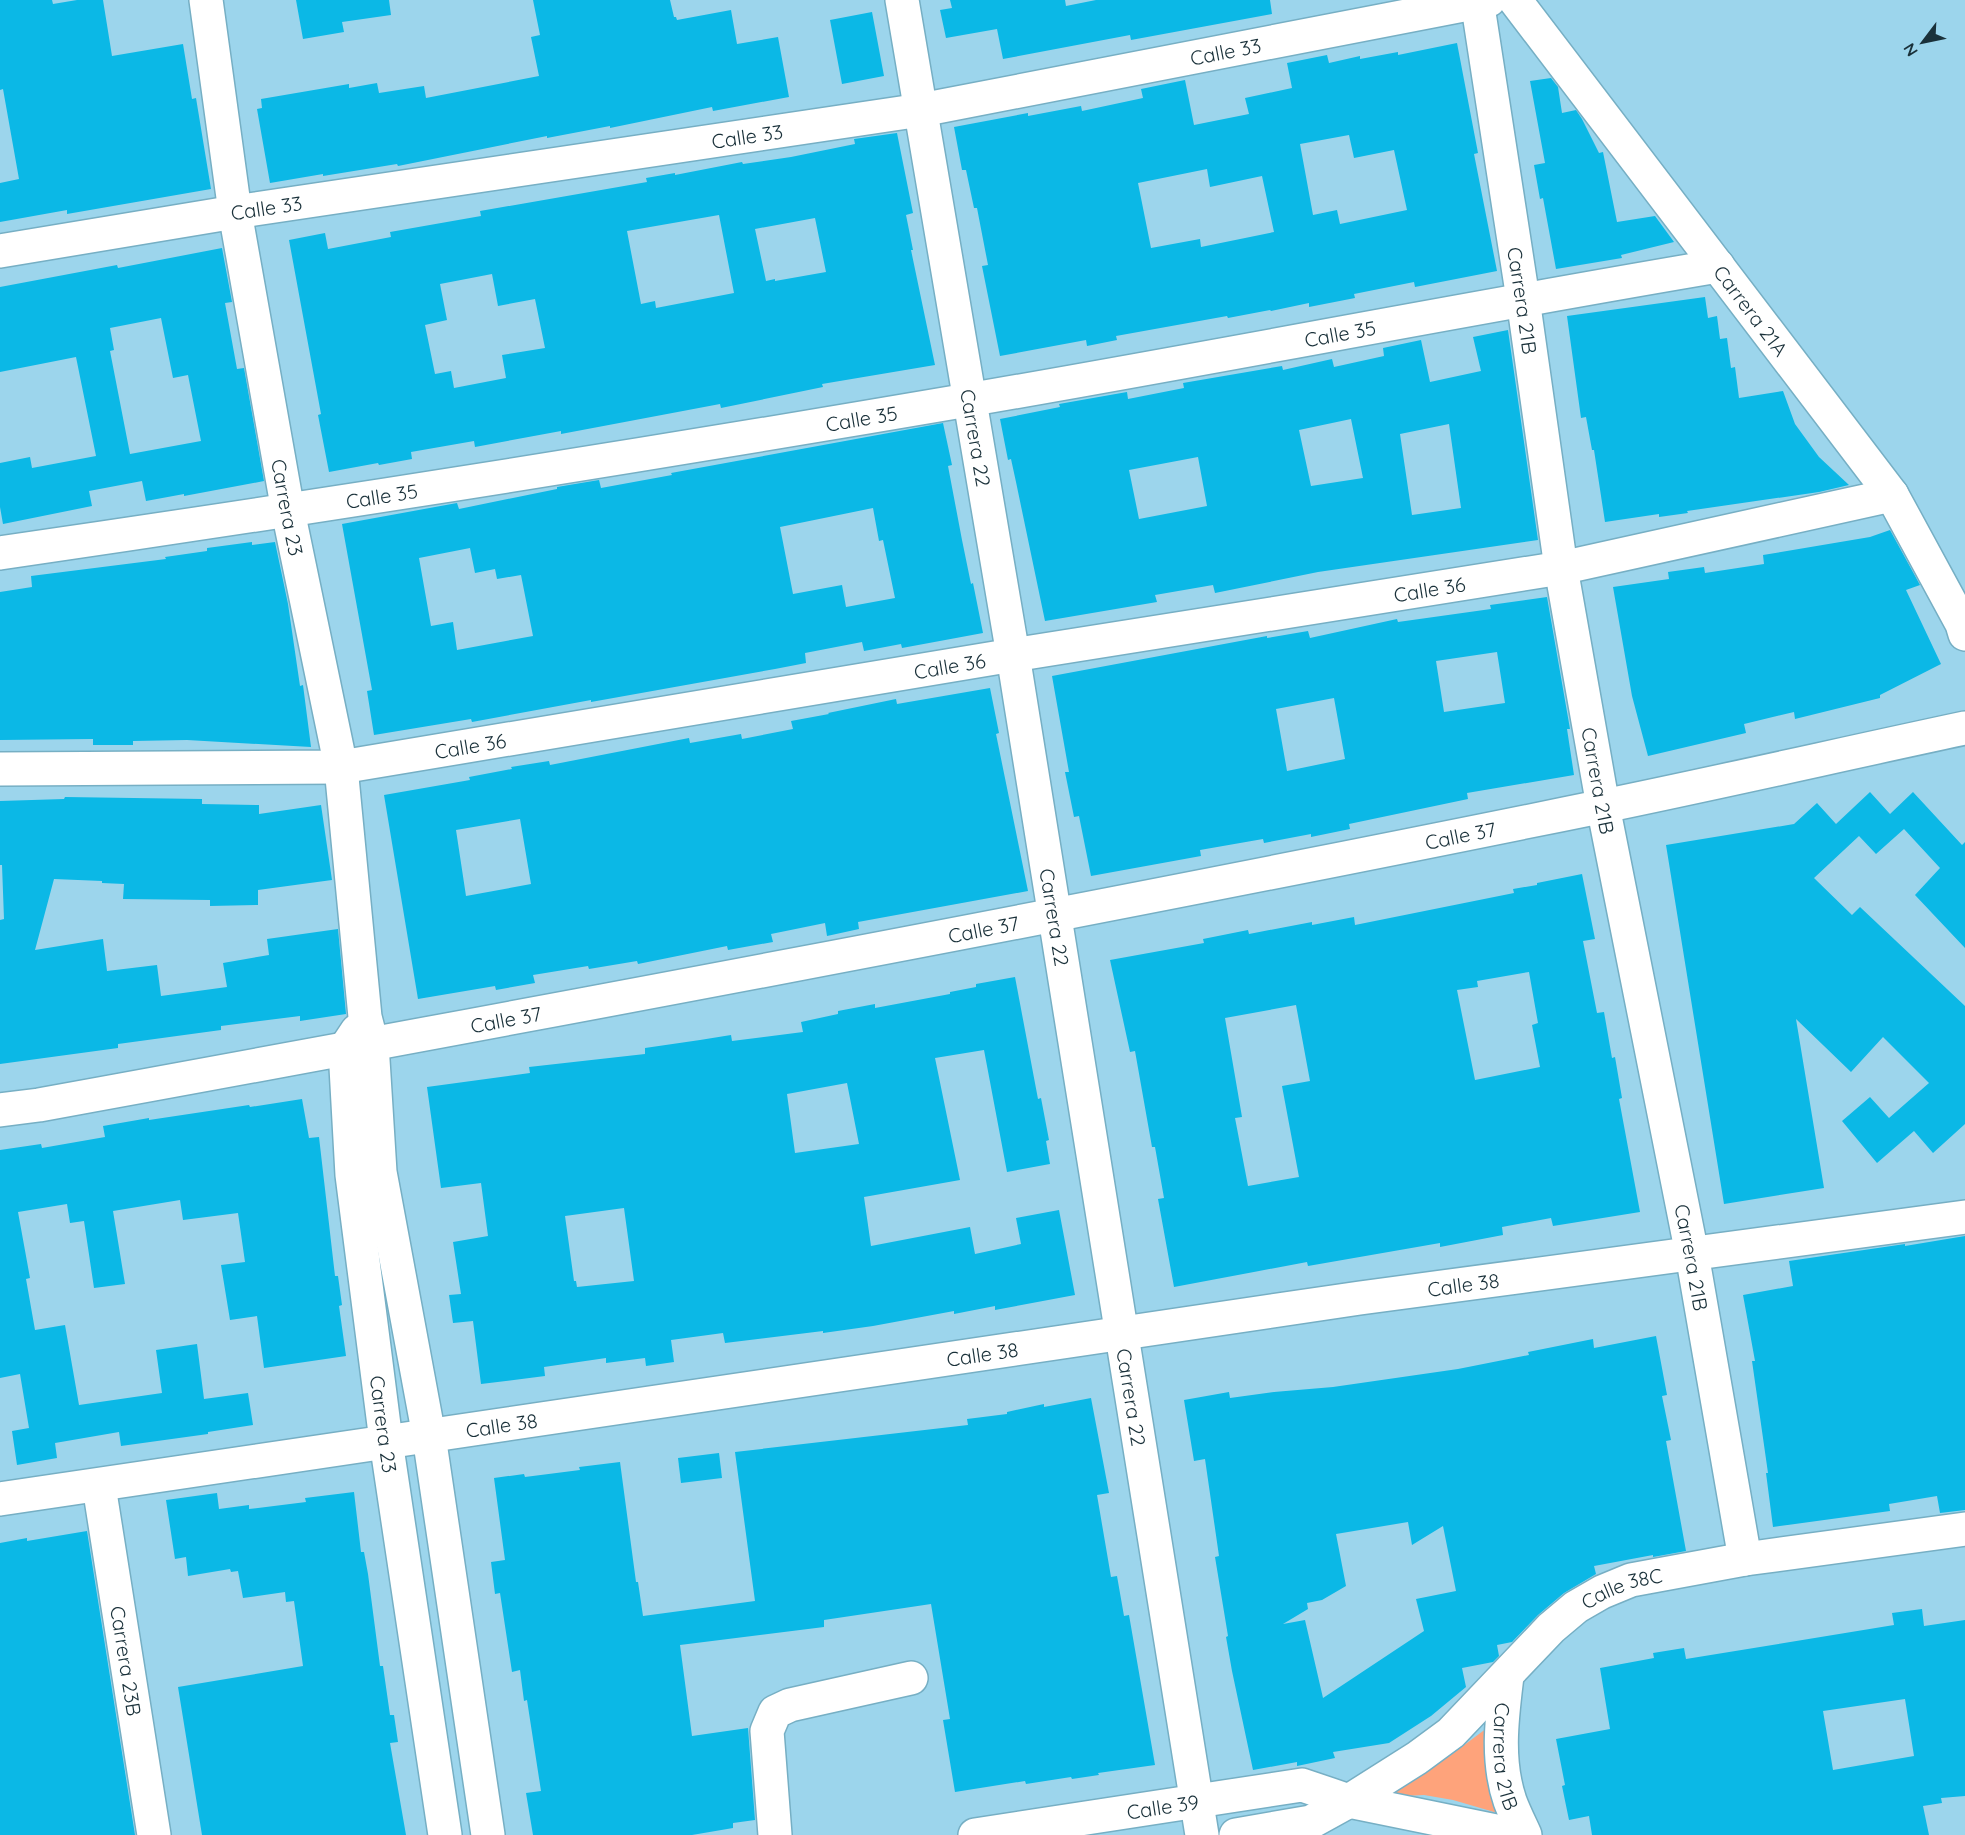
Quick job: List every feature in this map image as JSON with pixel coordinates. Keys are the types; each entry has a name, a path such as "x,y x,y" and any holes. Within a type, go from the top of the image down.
{"street":[{"name":"Carrera 23","path":"206,0 235,212 288,511 341,767 361,1037 380,1172 429,1436 488,1835"},
{"name":"Carrera 22","path":"902,0 1013,655 1202,1835"},
{"name":"Carrera 21A","path":"1515,0 1892,495 1962,624 1965,634"},
{"name":"Calle 33","path":"0,250 235,212 921,110 1481,1"},
{"name":"Carrera 21B","path":"1481,1 1561,568 1603,806 1692,1254 1745,1559"},
{"name":"Calle 35","path":"0,553 288,511 970,400 1523,299 1718,266"},
{"name":"Calle 36","path":"0,770 341,767 1013,655 1561,568 1892,495"},
{"name":"Calle 37","path":"0,1110 39,1105 361,1037 1054,916 1603,806 1965,728"},
{"name":"Carrera 23","path":"361,1037 352,1175 386,1441 445,1835"},
{"name":"Calle 38","path":"0,1499 1360,1298 1965,1216"},
{"name":"Carrera 23B","path":"99,1486 154,1835"},
{"name":"Calle 38C","path":"1349,1801 1451,1733 1551,1628 1576,1607 1602,1592 1630,1580 1745,1559 1965,1529"},
{"name":"Carrera 21B","path":"1507,1676 1501,1725 1502,1767 1510,1801 1525,1835"},
{"path":"775,1835 767,1731 775,1712 790,1705 911,1678"},
{"name":"Calle 39","path":"975,1835 1302,1785 1349,1801 1515,1835"},
{"path":"1236,1835 1311,1822 1349,1801"}],"shaded area":[{"path":"1491,1725 1501,1814 1453,1800 1424,1795 1381,1797 1451,1755"}],"building":[{"path":"0,0 52,0 53,4 77,0 103,0 112,56 183,44 192,99 196,98 211,189 67,214 67,210 0,222 0,183 19,179 3,89 0,90"},
{"path":"296,0 389,0 391,15 342,22 344,32 303,39"},
{"path":"533,0 670,0 674,17 677,20 731,10 737,44 778,37 789,97 713,111 712,107 610,128 610,126 547,138 547,136 398,166 397,164 270,183 257,109 262,108 261,99 349,84 349,88 377,83 379,93 424,86 426,98 539,76 531,37 540,35"},
{"path":"950,0 1065,0 1066,6 1096,0 1270,0 1272,14 1131,40 1130,35 1003,59 997,29 946,38 940,10 952,8"},
{"path":"872,12 884,76 842,84 830,20"},
{"path":"1457,43 1478,153 1474,154 1497,271 1415,287 1414,282 1354,294 1355,298 1309,307 1309,303 1116,336 1117,340 1087,346 1086,340 1000,356 982,266 988,265 977,208 974,208 966,170 962,170 954,127 1081,106 1082,111 1143,98 1141,89 1185,80 1194,125 1249,114 1245,98 1292,88 1287,63 1327,55 1329,63 1360,56 1360,59 1398,52 1398,55","holes":["1349,135 1354,158 1394,150 1407,210 1340,224 1337,210 1313,215 1300,144","1207,169 1210,187 1262,176 1274,232 1201,247 1200,239 1151,248 1138,183"]},
{"path":"1551,78 1558,87 1562,113 1576,110 1599,153 1603,152 1617,222 1655,216 1674,242 1621,255 1622,258 1556,269 1543,198 1540,199 1534,165 1545,163 1530,81"},
{"path":"897,133 913,213 906,215 913,250 911,250 935,365 822,384 823,387 721,408 720,404 561,434 561,431 475,447 474,441 411,452 412,459 329,472 318,415 321,414 289,240 325,233 328,249 391,237 390,232 481,216 480,211 647,182 646,178 675,173 675,175 742,162 743,164 791,157 855,144 854,139","holes":["719,215 734,293 656,308 655,301 641,304 627,231","815,218 826,272 766,281 755,229","492,274 498,306 535,299 545,348 502,355 506,378 454,388 451,371 435,374 425,325 447,320 440,284"]},
{"path":"222,248 232,302 225,303 237,369 244,368 264,481 146,501 142,481 89,491 92,506 3,524 0,507 0,463 30,457 32,468 96,456 76,357 0,372 0,287 117,265 118,268","holes":["161,318 173,378 188,375 201,441 130,454 110,351 114,350 110,328"]},
{"path":"1705,297 1708,318 1717,316 1720,339 1727,338 1731,368 1735,367 1739,398 1783,391 1795,424 1819,457 1849,485 1819,492 1687,511 1688,513 1659,517 1659,514 1605,522 1594,450 1592,450 1586,417 1581,418 1567,316"},
{"path":"1508,330 1538,540 1318,572 1215,593 1213,585 1155,595 1157,602 1045,621 1011,459 1008,460 1000,419 1060,407 1059,404 1127,392 1128,399 1184,388 1183,383 1282,366 1283,370 1332,359 1334,367 1384,356 1383,348 1421,340 1430,382 1481,371 1473,337","holes":["1351,419 1363,478 1311,486 1299,430","1449,424 1461,508 1412,515 1400,434","1198,457 1207,506 1139,519 1129,470"]},
{"path":"943,423 952,465 948,466 962,540 983,633 902,648 901,644 864,651 862,642 805,653 806,663 775,669 472,722 471,719 374,735 367,691 372,690 342,524 457,503 459,509 599,480 601,488 672,475 671,473","holes":["873,508 879,541 883,540 895,598 846,607 842,585 793,594 780,527","470,548 475,573 495,569 497,579 521,575 533,636 457,650 453,622 431,626 419,558"]},
{"path":"1890,530 1920,585 1906,590 1941,664 1880,695 1880,698 1795,719 1794,712 1744,724 1746,733 1648,756 1632,696 1613,587 1669,579 1668,572 1704,567 1705,573 1764,564 1763,555 1870,537"},
{"path":"252,542 252,545 275,542 288,604 300,686 303,685 311,747 187,740 133,741 133,745 93,745 93,739 0,740 0,592 32,587 31,576 166,559 165,557 207,551 207,548"},
{"path":"1547,597 1570,729 1567,729 1574,775 1467,793 1468,799 1349,824 1350,829 1311,837 1311,834 1264,843 1263,839 1200,850 1201,856 1091,876 1079,816 1074,817 1065,772 1069,772 1052,676 1267,636 1267,638 1308,631 1310,638 1397,619 1398,622 1491,609 1490,605","holes":["1497,652 1505,703 1444,712 1436,661","1334,698 1345,759 1287,771 1276,709"]},
{"path":"990,688 999,733 996,734 1028,891 858,922 859,929 827,936 825,923 771,934 773,942 728,950 727,946 638,964 637,961 589,969 588,966 533,975 535,983 496,990 495,986 418,999 384,795 470,780 469,777 512,769 511,767 549,761 550,765 689,738 690,743 741,734 742,739 793,729 791,721 896,699 897,704","holes":["520,819 531,884 466,896 456,830"]},
{"path":"1870,792 1890,814 1913,792 1962,845 1965,842 1965,948 1915,895 1940,868 1904,829 1876,854 1859,836 1814,878 1852,915 1860,907 1965,1006 1965,1124 1933,1153 1914,1131 1877,1163 1842,1121 1870,1097 1889,1118 1929,1083 1883,1037 1851,1072 1796,1019 1824,1188 1724,1204 1666,845 1794,824 1817,803 1836,824"},
{"path":"65,797 202,799 202,804 259,805 259,814 321,805 332,880 258,890 258,905 210,906 210,900 123,899 124,884 54,879 35,950 103,939 107,971 157,965 161,996 227,987 223,963 269,955 267,939 338,929 346,1014 300,1021 300,1016 221,1026 221,1030 118,1044 118,1048 0,1064 0,920 4,919 2,865 0,865 0,801 64,799"},
{"path":"1582,874 1595,939 1583,941 1597,1013 1604,1012 1612,1058 1615,1057 1622,1098 1619,1099 1640,1212 1553,1226 1551,1218 1502,1227 1503,1235 1440,1247 1440,1243 1308,1266 1307,1262 1174,1287 1158,1199 1164,1198 1155,1147 1152,1147 1135,1051 1130,1052 1110,960 1204,943 1203,939 1248,930 1249,934 1354,917 1355,925 1514,893 1513,889 1537,885 1537,883","holes":["1529,972 1538,1023 1532,1025 1540,1067 1475,1080 1457,990 1478,987 1477,981","1296,1005 1310,1081 1282,1086 1299,1177 1248,1186 1235,1118 1242,1117 1225,1018"]},
{"path":"1015,977 1038,1099 1041,1098 1049,1140 1046,1141 1050,1164 1007,1172 984,1050 935,1058 960,1180 864,1197 871,1246 970,1227 975,1254 1021,1244 1016,1218 1059,1210 1075,1295 995,1310 995,1306 954,1314 954,1311 823,1333 823,1331 725,1343 723,1333 671,1340 674,1362 646,1366 645,1358 606,1363 606,1358 544,1367 545,1376 481,1384 473,1321 453,1323 449,1295 461,1294 453,1242 488,1236 481,1183 441,1188 427,1087 530,1073 529,1067 645,1054 645,1048 731,1035 732,1041 803,1032 801,1022 838,1014 838,1011 875,1004 875,1008 950,994 950,992 976,987 976,984","holes":["847,1083 859,1144 795,1153 787,1094","624,1208 634,1281 577,1287 574,1281 565,1216"]},
{"path":"302,1099 309,1138 319,1137 335,1276 338,1276 342,1305 339,1306 346,1356 264,1368 257,1316 230,1320 221,1265 245,1262 238,1213 183,1220 180,1200 113,1211 125,1284 94,1288 84,1221 70,1223 67,1204 18,1212 30,1278 26,1279 35,1330 65,1325 79,1405 162,1393 156,1350 197,1344 204,1399 248,1393 253,1425 208,1432 208,1434 121,1446 119,1432 55,1443 57,1458 17,1465 12,1431 29,1428 20,1374 0,1378 0,1150 41,1144 42,1148 105,1137 103,1126 149,1118 149,1120"},
{"path":"1965,1236 1965,1510 1940,1513 1937,1496 1889,1504 1890,1511 1773,1527 1766,1473 1768,1473 1752,1361 1755,1361 1743,1295 1793,1286 1789,1261"},
{"path":"1656,1336 1667,1395 1662,1396 1671,1440 1666,1441 1686,1551 1594,1566 1596,1574 1564,1593 1538,1615 1512,1642 1497,1645 1499,1656 1493,1662 1462,1668 1466,1687 1431,1716 1389,1743 1333,1752 1335,1758 1297,1766 1297,1762 1253,1770 1226,1637 1228,1636 1215,1557 1219,1556 1205,1459 1194,1461 1184,1400 1229,1392 1230,1398 1333,1387 1458,1369 1593,1339 1594,1348","holes":["1408,1522 1412,1545 1443,1526 1456,1591 1416,1599 1424,1631 1323,1698 1305,1620 1283,1624 1308,1609 1307,1603 1322,1600 1346,1586 1336,1534"]},
{"path":"1091,1398 1109,1493 1097,1495 1111,1577 1117,1576 1124,1616 1129,1615 1155,1765 1072,1779 1071,1777 1026,1784 1025,1781 955,1792 943,1720 950,1719 931,1604 824,1620 824,1627 680,1645 692,1736 748,1728 755,1820 733,1823 733,1828 692,1835 533,1835 526,1793 541,1791 520,1670 512,1672 500,1593 495,1594 491,1562 505,1560 494,1478 524,1474 525,1477 620,1462 636,1582 638,1582 643,1616 755,1601 735,1452 968,1425 967,1419 1007,1414 1007,1412 1044,1404 1044,1407"},
{"path":"719,1453 722,1478 681,1483 678,1458"},
{"path":"354,1492 361,1552 364,1552 368,1574 380,1666 383,1666 390,1715 394,1715 398,1742 390,1743 406,1835 202,1835 178,1687 303,1666 294,1601 286,1602 285,1592 243,1598 238,1571 231,1572 230,1569 188,1576 186,1557 175,1559 166,1500 217,1493 219,1509 249,1505 249,1509 306,1502 305,1498"},
{"path":"87,1531 135,1835 0,1835 0,1543"},
{"path":"1922,1609 1924,1626 1965,1620 1965,1796 1941,1798 1942,1803 1923,1806 1929,1835 1592,1835 1589,1816 1569,1820 1556,1739 1610,1729 1600,1668 1654,1658 1653,1653 1684,1648 1686,1659 1894,1625 1892,1613","holes":["1905,1699 1914,1756 1833,1770 1823,1711"]}]}
